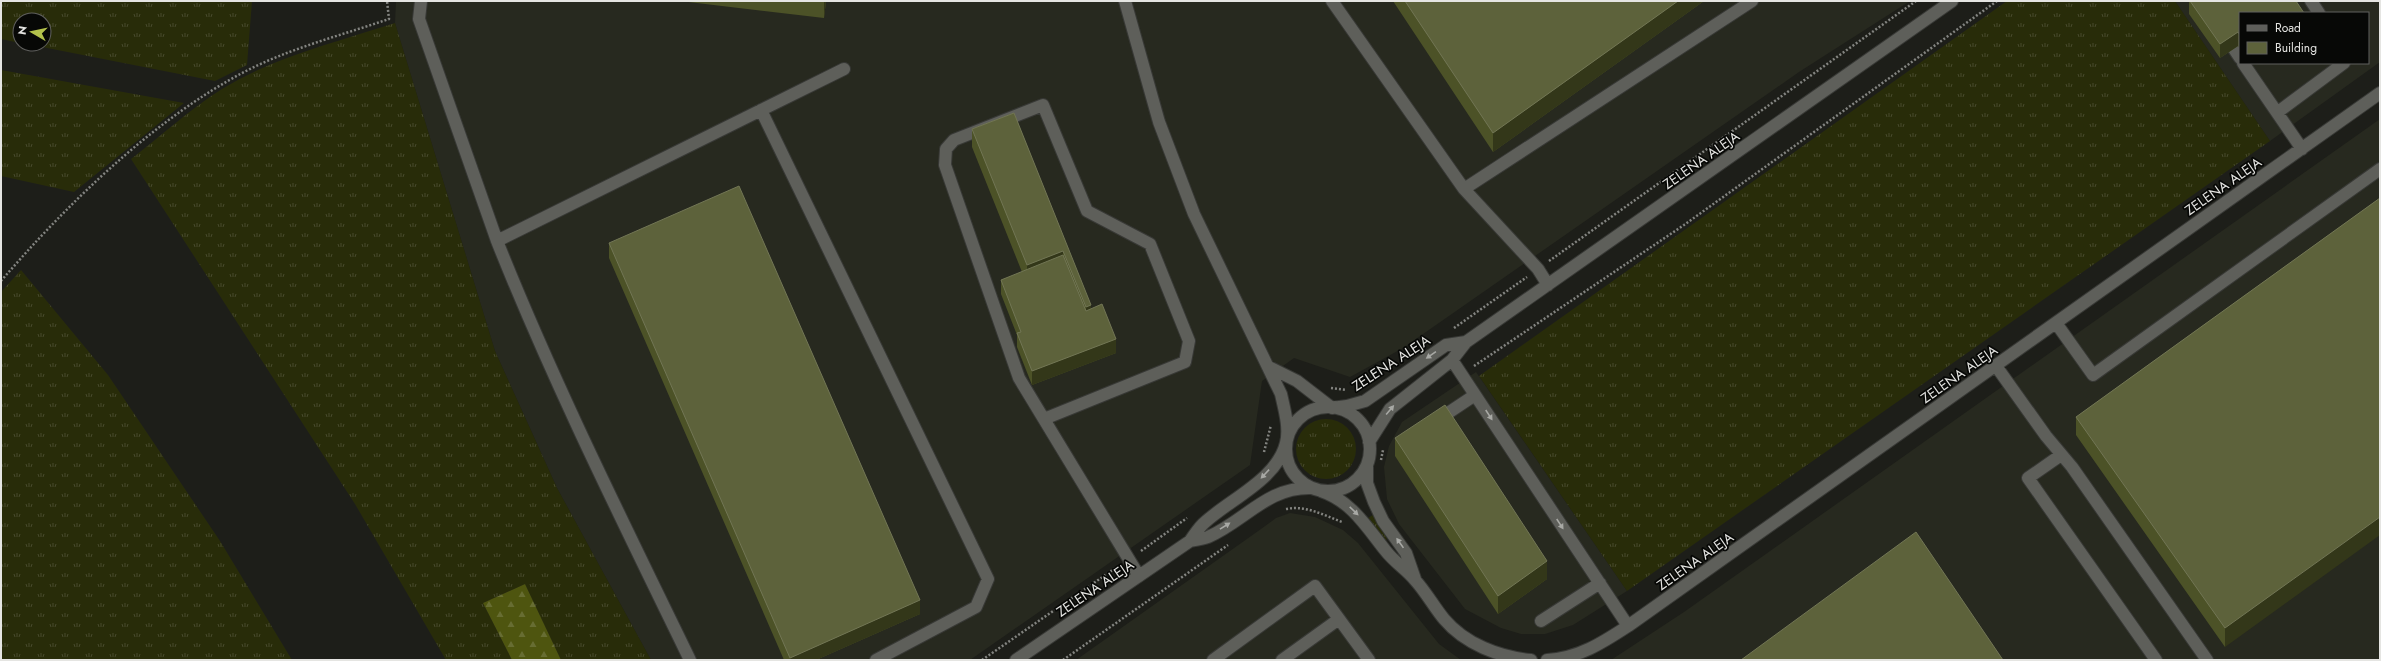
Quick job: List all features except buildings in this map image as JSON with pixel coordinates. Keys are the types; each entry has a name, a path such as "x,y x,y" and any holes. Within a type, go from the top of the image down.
{"street":[{"path":"421,1 419,20 497,242 520,300 624,525 690,660"},
{"path":"1125,1 1159,122 1192,207 1269,367 1280,394 1285,415 1286,442"},
{"path":"1332,1 1464,189 1538,269 1548,285"},
{"path":"1464,189 1752,1"},
{"path":"2311,1 2319,12"},
{"name":"ZELENA ALEJA","path":"1415,579 1406,553 1383,521 1374,502 1368,483 1367,465 1369,442 1390,409 1452,360 1466,342 1950,2"},
{"path":"2245,64 2302,149"},
{"path":"2278,112 2343,64"},
{"path":"497,242 844,69"},
{"name":"ZELENA ALEJA","path":"1547,660 1578,655 1598,646 1628,626 2380,93"},
{"path":"1044,419 1185,362 1189,341 1150,244 1087,211 1043,105 954,140 946,149 945,165 1019,378 1139,576"},
{"path":"761,110 988,579 976,607 876,660"},
{"path":"2056,322 2093,375 2380,168"},
{"name":"ZELENA ALEJA","path":"1016,660 1190,541 1203,524 1259,481 1272,467 1290,432 1302,416 1312,410 1347,406 1365,401 1446,344 1466,342"},
{"path":"1452,360 1628,626"},
{"path":"1996,366 2208,660"},
{"path":"1269,367 1297,381 1332,408"},
{"path":"1425,428 1475,395"},
{"name":"ZELENA ALEJA","path":"1332,408 1342,410 1359,422 1369,442"},
{"name":"ZELENA ALEJA","path":"1286,442 1286,453 1291,469 1301,482 1341,499 1357,515 1395,564 1415,579 1446,621 1470,640 1502,655 1531,660"},
{"path":"2061,455 2028,478 2156,660"},
{"name":"ZELENA ALEJA","path":"1190,541 1208,537 1271,497 1288,489 1316,489 1332,491 1349,485 1361,475 1367,465"},
{"path":"1541,621 1600,583"},
{"path":"1213,660 1315,586 1368,660"},
{"path":"1282,660 1339,618"}],"path":[{"path":"1,281 96,181 176,114 247,70 284,55 389,19 387,1"},
{"path":"1450,331 1916,1"},
{"path":"1462,374 1684,225 1997,1"},
{"path":"1323,385 1352,390"},
{"path":"1262,458 1268,442 1272,418"},
{"path":"1380,466 1384,446"},
{"path":"1280,510 1295,507 1314,511 1345,524 1357,515"},
{"path":"982,660 1193,514"},
{"path":"1063,660 1230,544"}],"shaded area":[{"path":"396,1 1910,1 1799,72 1403,348 1350,377 1294,358 1262,381 1250,465 970,660 651,660 557,488 495,351 395,23"},
{"path":"2175,1 2380,1 2380,62 2270,141"},
{"path":"2380,119 2380,660 1611,660 1684,612"},
{"path":"1476,372 1627,591 1573,625 1545,634 1521,634 1501,628 1465,609 1399,524 1387,499 1384,467 1389,446 1402,422"},
{"path":"1290,513 1315,517 1343,530 1358,543 1439,644 1461,660 1076,660 1276,518"}],"green space":[{"path":"1,1 252,1 247,65 215,81 52,49 52,12 12,12 12,41 1,39"},
{"path":"2007,1 2175,1 2270,141 1627,591 1479,376"},
{"path":"395,23 495,351 557,488 651,660 561,660 525,584 483,603 512,660 446,660 355,504 131,159 198,105 242,78 306,51"},
{"path":"1,70 184,103 74,192 1,176"},
{"path":"21,270 108,375 220,541 292,660 1,660 1,292"},
{"path":"1326,419 1343,424 1351,432 1356,449 1351,466 1343,474 1326,479 1309,474 1301,466 1296,449 1301,432 1309,424"},
{"path":"1373,515 1387,539 1386,540 1368,518"},
{"path":"525,584 561,660 512,660 483,603"}]}
